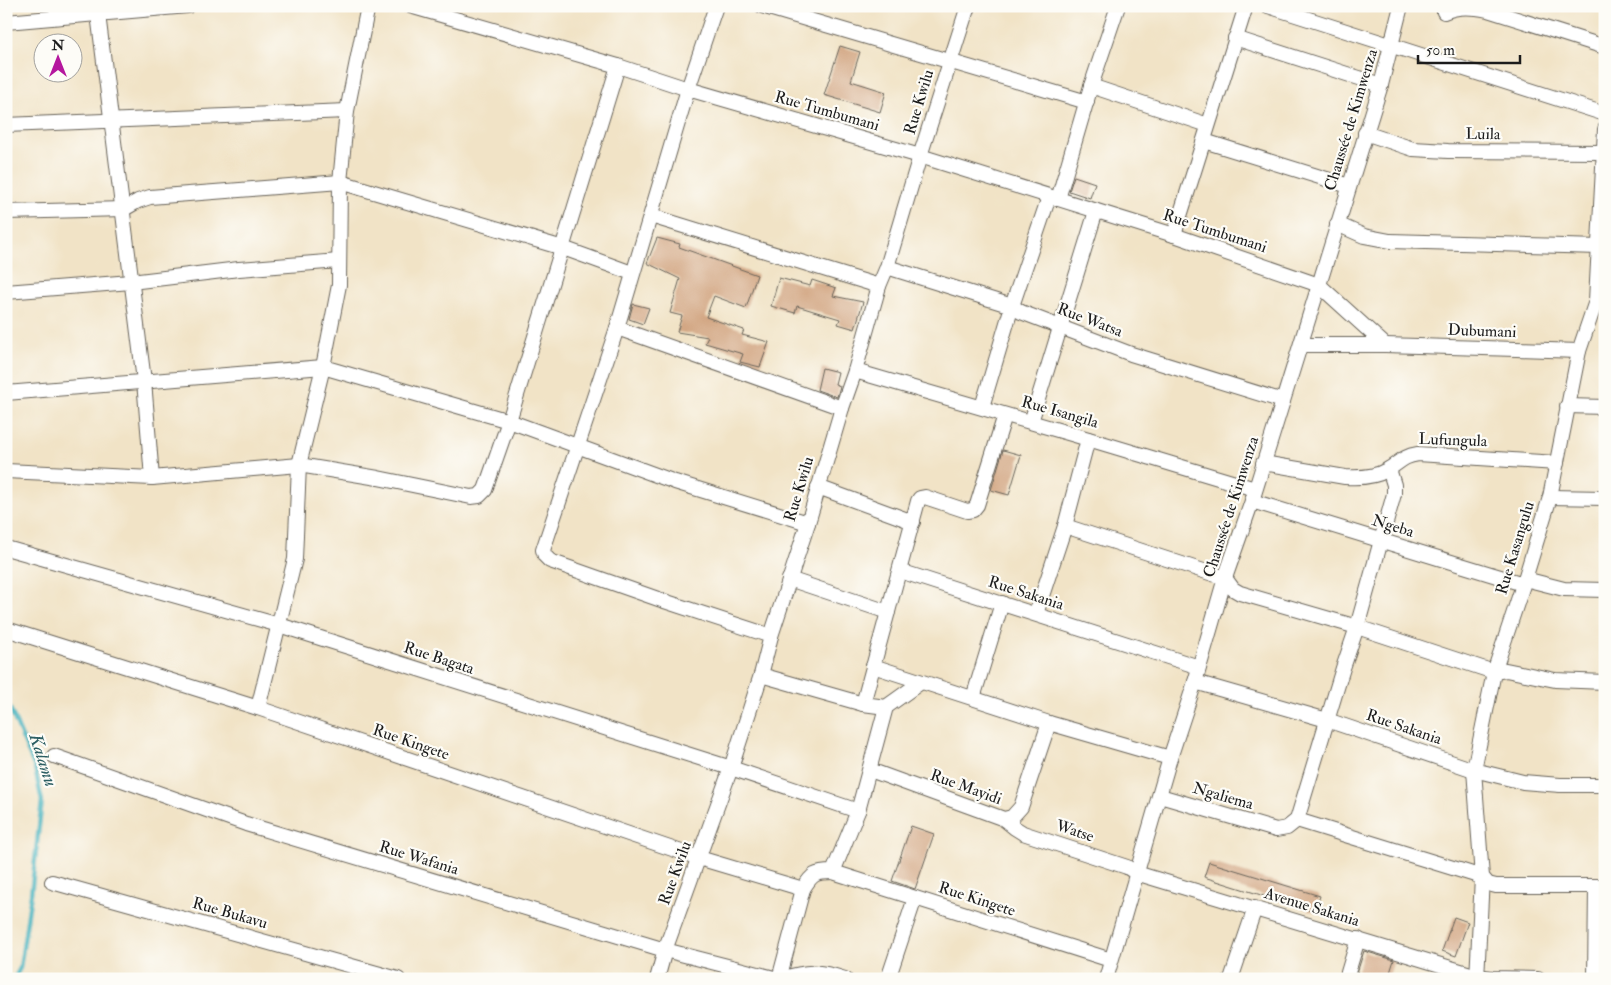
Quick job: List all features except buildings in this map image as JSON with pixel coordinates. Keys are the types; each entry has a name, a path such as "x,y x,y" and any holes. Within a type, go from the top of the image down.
{"street":[{"path":"6,22 97,10 188,6"},
{"path":"258,708 295,559 299,465 323,367 339,285 340,182 347,111 368,6"},
{"name":"Rue Tumbumani","path":"410,6 920,156 1174,235 1319,284"},
{"path":"716,6 688,89 617,328 544,550 545,556 550,561 771,636"},
{"path":"762,6 1087,102"},
{"name":"Rue Kwilu","path":"657,979 664,950 731,768 761,675 771,636 855,371 879,286 887,267 968,6"},
{"path":"982,407 1012,306 1054,198 1118,6"},
{"path":"1174,235 1246,6"},
{"path":"1268,6 1605,114"},
{"name":"Chaussée de Kimwenza","path":"1106,979 1170,758 1381,85 1401,6"},
{"path":"1444,12 1451,9 1472,7 1488,10 1605,47"},
{"path":"97,10 124,208 131,282 144,381 152,478"},
{"path":"1235,38 1381,85"},
{"path":"6,471 152,478 299,465 378,478 471,497 479,496 485,490 509,421 618,66"},
{"path":"1091,86 1208,125"},
{"path":"6,124 347,111"},
{"name":"Rue Kasangulu","path":"1477,977 1482,878 1474,770 1494,672 1550,497 1579,351 1600,301 1600,246 1604,194 1603,152 1605,129"},
{"name":"Luila","path":"1365,133 1413,149 1603,152"},
{"path":"1204,141 1349,186"},
{"path":"6,212 124,208 150,197 340,182 563,248 632,273"},
{"path":"1031,422 1096,210"},
{"path":"651,216 879,286"},
{"path":"1337,224 1364,236 1390,241 1600,246"},
{"path":"6,292 131,282 239,269 339,260"},
{"name":"Rue Watsa","path":"887,267 1012,306 1021,312 1130,354 1283,401"},
{"path":"1319,284 1385,345"},
{"path":"617,328 842,408"},
{"name":"Dubumani","path":"1301,345 1385,345 1579,351"},
{"path":"6,393 323,367 509,421 675,482 808,523"},
{"name":"Rue Isangila","path":"855,371 1088,439 1254,495"},
{"path":"1567,406 1605,407"},
{"path":"863,704 918,501 924,497 967,511 973,510 977,505 1005,415"},
{"path":"1036,614 1065,526 1088,439"},
{"name":"Lufungula","path":"1263,464 1345,477 1368,476 1389,469 1399,460 1408,456 1418,454 1558,463"},
{"path":"1389,469 1394,485 1394,494 1357,627 1296,820 1482,878 1488,884 1496,886 1600,886 1594,979"},
{"path":"818,488 913,522"},
{"name":"Ngeba","path":"1254,495 1381,540 1524,582 1564,589 1605,590"},
{"path":"1550,497 1605,498"},
{"path":"1065,526 1226,578 1233,589 1240,593 1357,627 1494,672 1506,670 1555,680 1605,682"},
{"name":"Rue Bagata","path":"6,548 279,626 731,768 858,810"},
{"name":"Rue Sakania","path":"900,571 1199,667"},
{"path":"789,579 888,612"},
{"path":"973,698 1002,603"},
{"name":"Rue Kingete","path":"6,630 258,708 699,858 803,889"},
{"path":"874,666 1049,723 1170,758"},
{"path":"761,675 863,704 886,707"},
{"path":"779,979 803,889 815,873 833,872 858,810 886,707 921,682"},
{"name":"Rue Sakania","path":"1195,682 1327,720 1474,770 1530,783 1605,785"},
{"name":"Rue Mayidi","path":"870,770 1004,819 1012,817 1021,807 1049,723"},
{"name":"Rue Wafania","path":"54,756 246,824 664,950 779,979"},
{"name":"Ngaliema","path":"1160,796 1276,830 1287,828 1296,820"},
{"name":"Watse","path":"1004,819 1023,833 1127,867 1136,873"},
{"name":"Rue Kingete","path":"833,872 1111,960"},
{"name":"Avenue Sakania","path":"1136,873 1477,977 1538,979"},
{"name":"Rue Bukavu","path":"52,882 398,979"},
{"path":"888,979 915,898"},
{"path":"1231,979 1255,908"},
{"path":"1346,979 1358,940"},
{"path":"779,979 803,972 827,973 844,979"}],"waterway":[{"name":"Kalamu","path":"6,699 35,768 42,801 20,968 14,979"}]}
